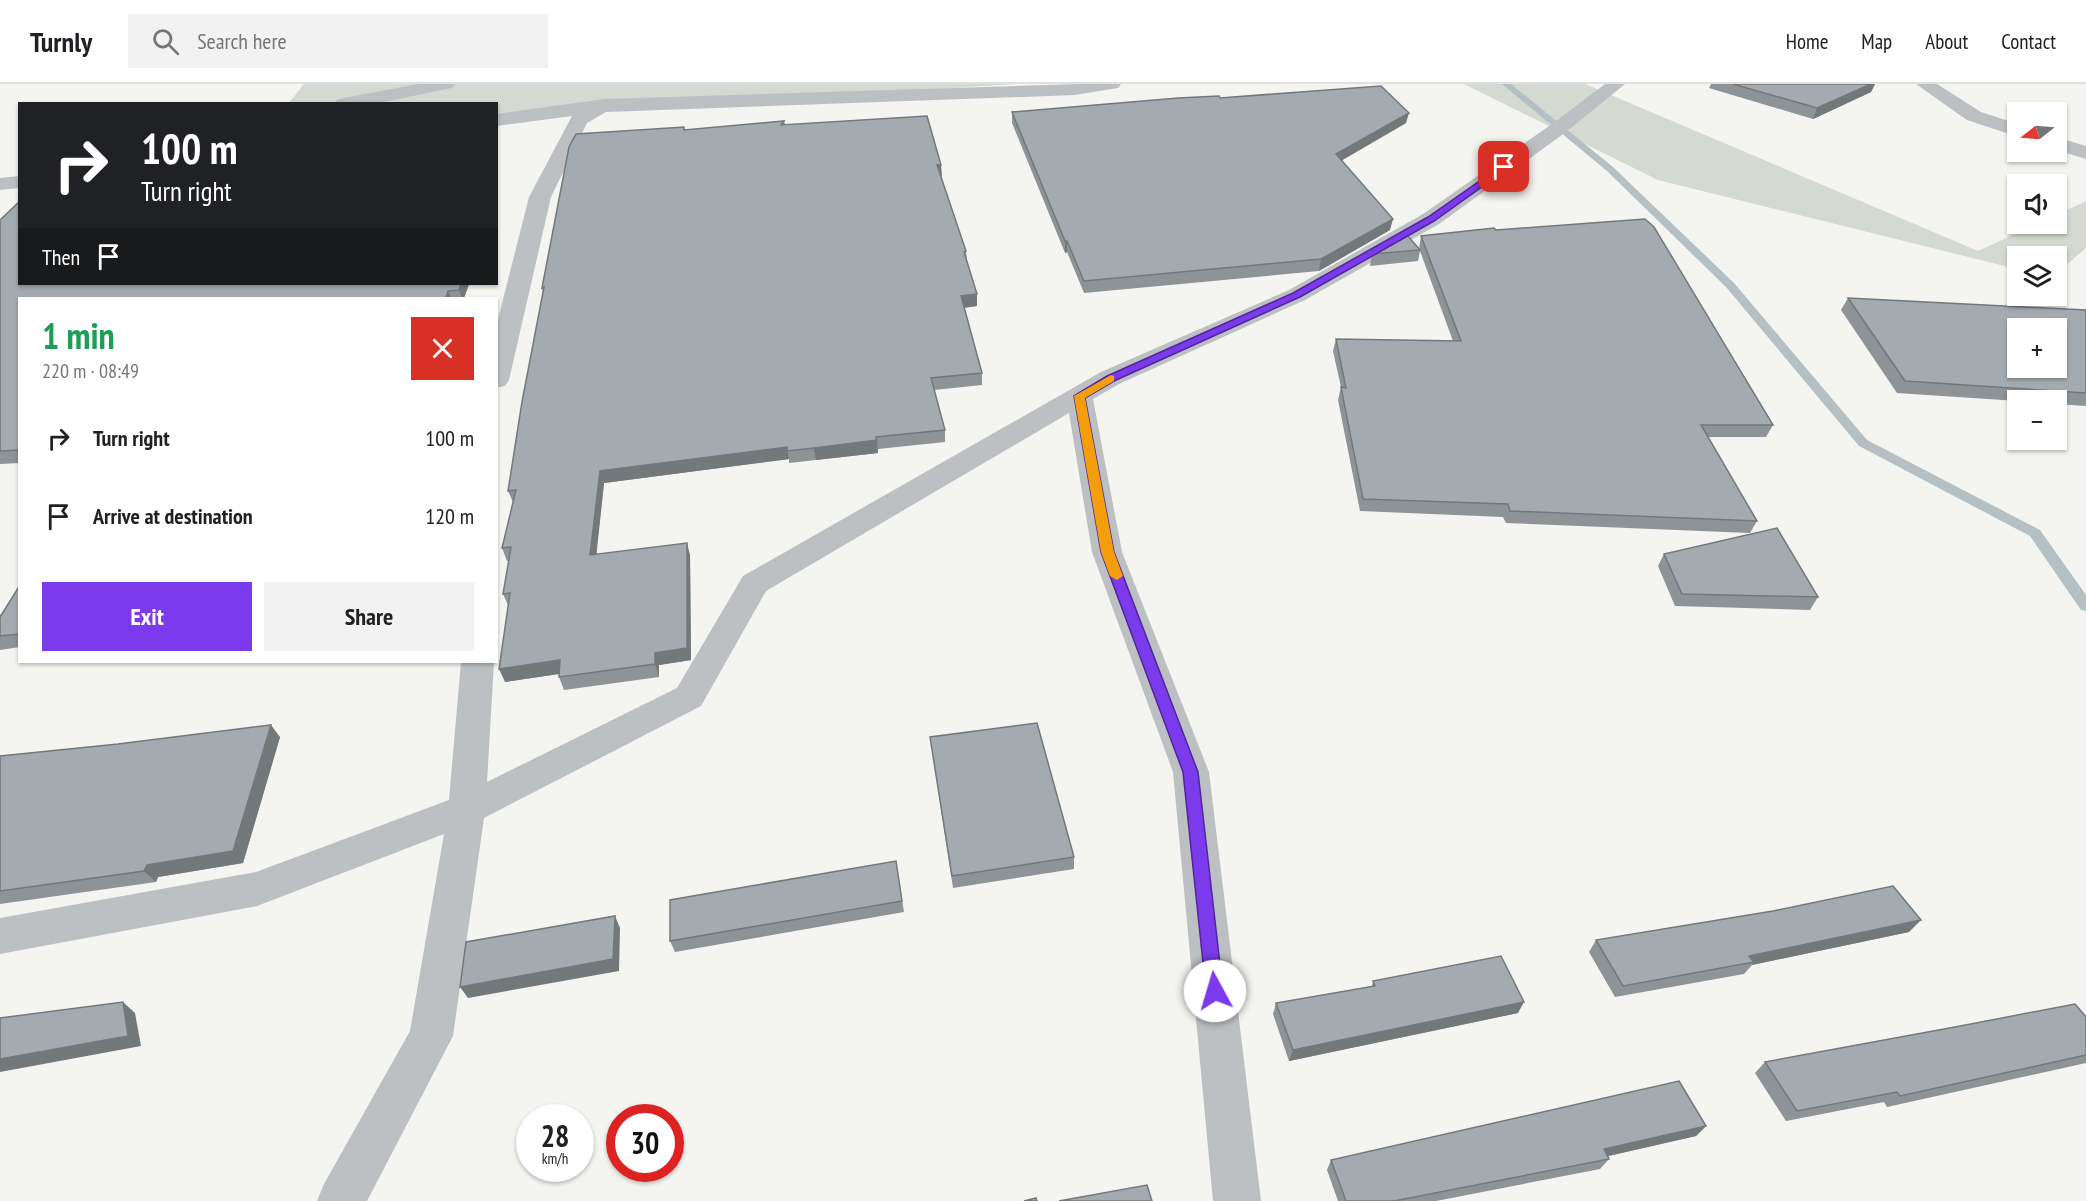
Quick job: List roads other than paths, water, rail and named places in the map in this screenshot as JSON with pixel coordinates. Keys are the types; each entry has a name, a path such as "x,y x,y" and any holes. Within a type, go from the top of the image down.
{"street":[{"path":"354,102 446,84"},
{"path":"498,120 600,107 1076,90 1112,84"},
{"path":"0,936 256,889 467,808 689,697 754,584 1110,378 1297,295 1431,219 1559,128 1616,84"},
{"path":"1925,84 1974,116 2007,126"},
{"path":"498,372 540,197 579,120 638,89"},
{"path":"2067,147 2086,153"},
{"path":"0,184 18,182"},
{"path":"1080,396 1107,552 1191,772 1237,1201"},
{"path":"341,1201 431,1036 467,808 477,663"}],"waterway":[{"path":"1506,84 1610,169 1730,285 1863,443 2035,533 2086,606"}]}
